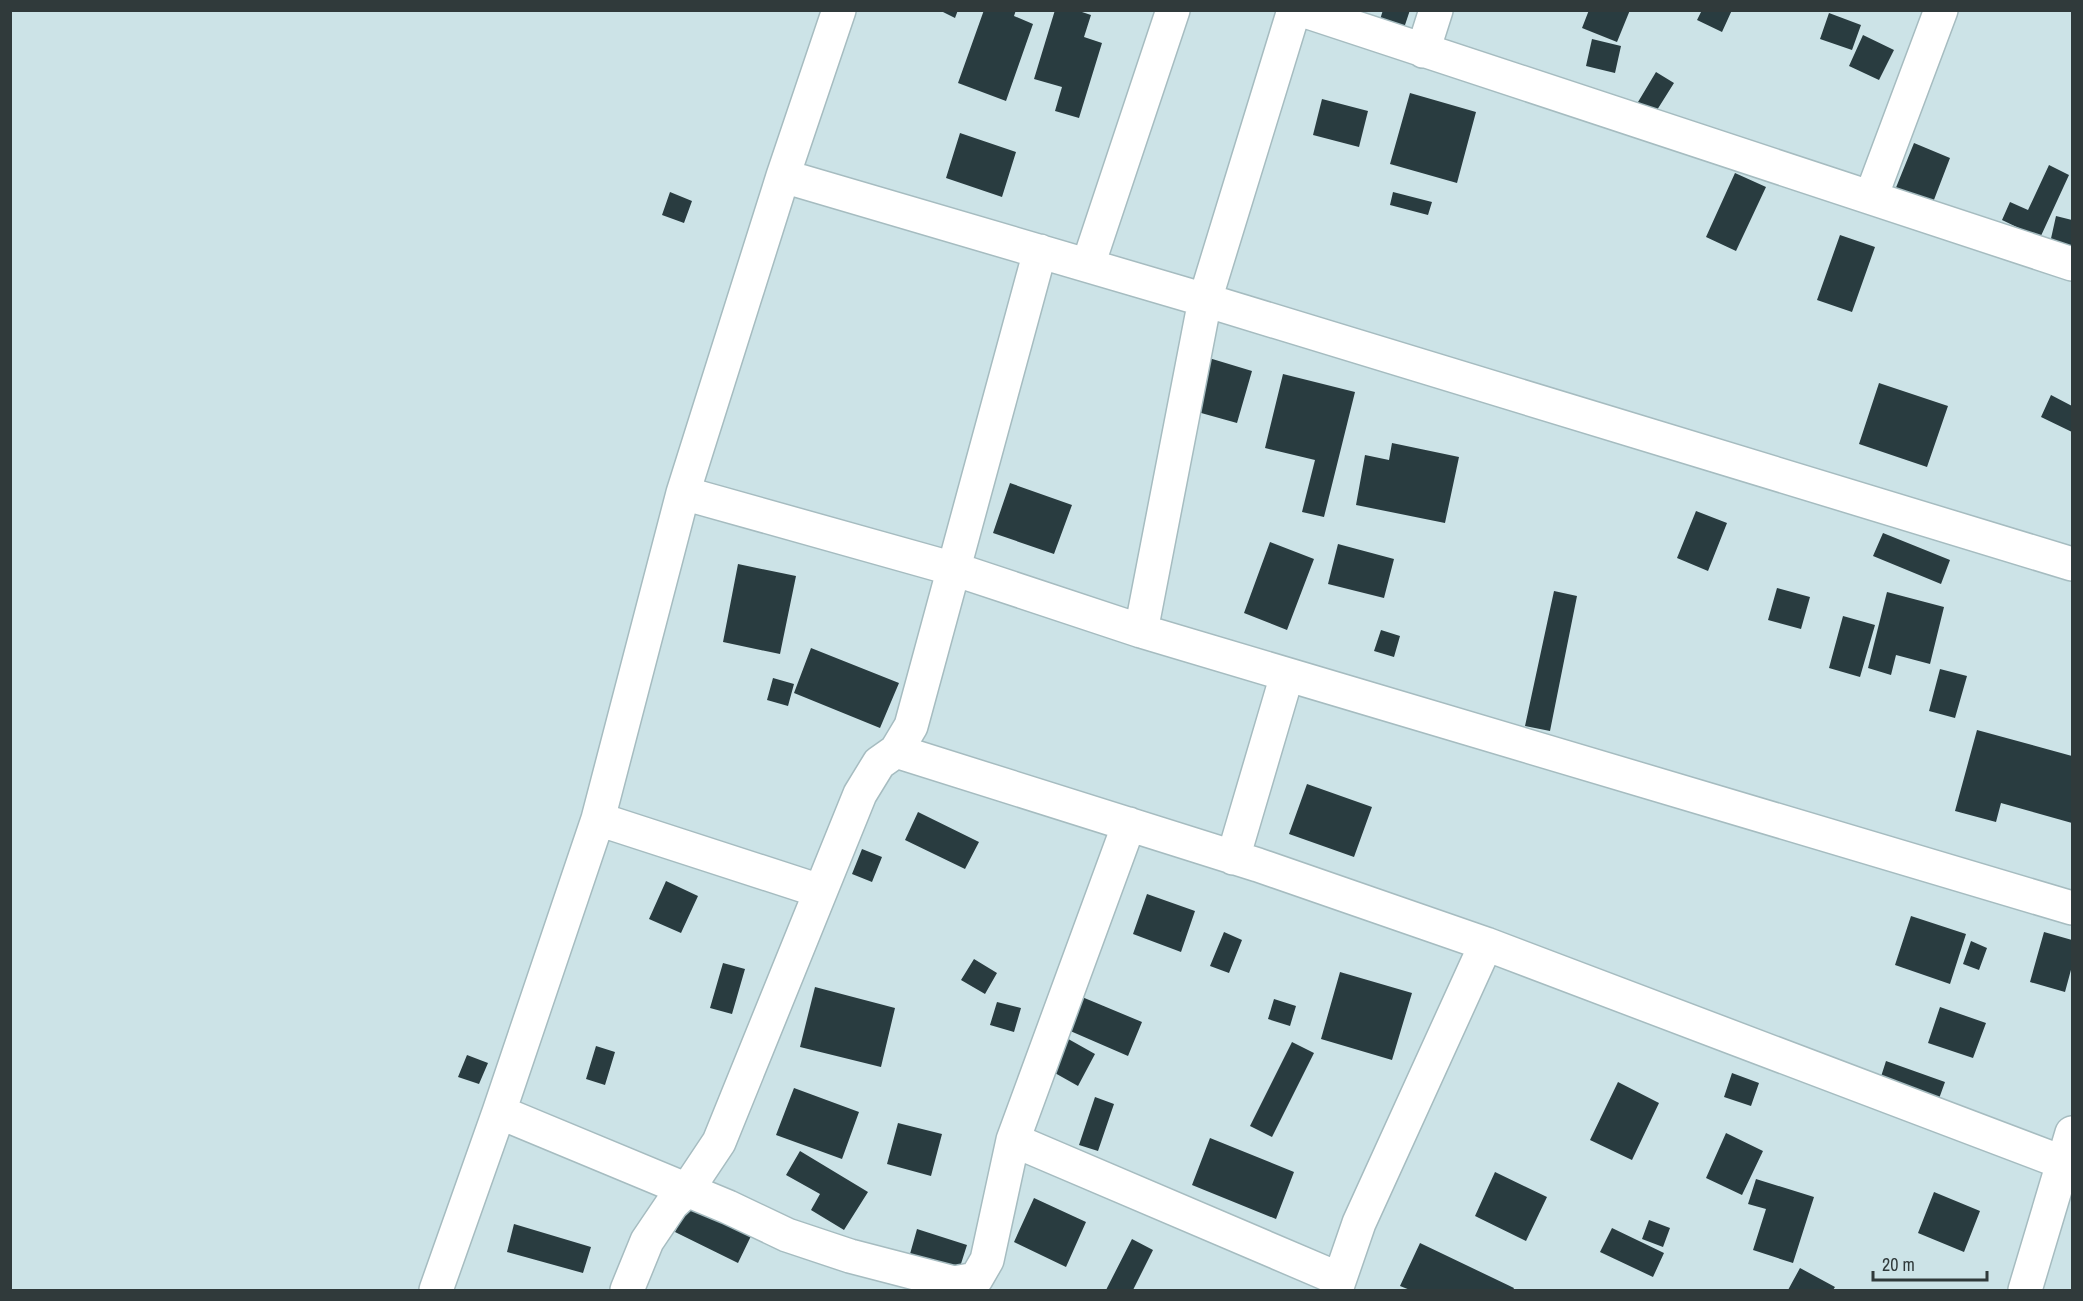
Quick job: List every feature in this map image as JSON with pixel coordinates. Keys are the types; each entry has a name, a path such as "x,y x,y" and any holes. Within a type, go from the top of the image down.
{"street":[{"path":"436,1290 598,819 683,493 783,176 839,10"},
{"path":"1088,265 1173,10"},
{"path":"1141,631 1205,300 1294,10"},
{"path":"1302,10 2073,264"},
{"path":"1423,51 1436,10"},
{"path":"1871,197 1941,10"},
{"path":"783,176 1205,300 2073,564"},
{"path":"627,1290 647,1240 672,1204 687,1190 719,1142 860,794 879,763 896,751 911,726 1041,251"},
{"path":"683,493 954,569 1141,631 2073,908"},
{"path":"1233,858 1287,675"},
{"path":"896,751 1233,858 1486,944 2069,1154 2025,1290"},
{"path":"598,819 820,891"},
{"path":"499,1112 687,1190 787,1235 850,1256 954,1283 976,1279 987,1260 1013,1140 1129,824"},
{"path":"1013,1140 1337,1285 1359,1222 1486,944"}],"building":[{"path":"939,10 958,10 955,18"},
{"path":"984,10 1016,10 1014,16 1033,24 1006,101 958,83"},
{"path":"1055,10 1076,10 1091,15 1084,37 1102,43 1079,118 1055,111 1062,87 1034,79"},
{"path":"1383,10 1410,10 1402,34 1378,26"},
{"path":"1589,10 1630,10 1617,42 1582,28"},
{"path":"1702,10 1732,10 1722,32 1697,20"},
{"path":"1829,13 1861,25 1852,50 1820,39"},
{"path":"1863,35 1894,50 1879,80 1849,66"},
{"path":"1592,39 1621,46 1615,73 1586,66"},
{"path":"1656,72 1674,83 1652,118 1635,107"},
{"path":"1410,93 1476,112 1457,183 1390,164"},
{"path":"1322,99 1368,111 1359,147 1313,135"},
{"path":"960,133 1016,152 1002,197 946,178"},
{"path":"1914,143 1950,158 1932,205 1895,190"},
{"path":"2049,165 2069,175 2040,238 2002,220 2010,202 2028,210"},
{"path":"1735,173 1766,187 1736,251 1706,237"},
{"path":"670,192 692,201 684,223 662,215"},
{"path":"1393,192 1432,202 1428,215 1390,205"},
{"path":"2056,216 2072,220 2072,249 2050,243"},
{"path":"1840,235 1875,247 1852,312 1817,300"},
{"path":"1209,358 1252,371 1237,423 1194,411"},
{"path":"1283,374 1355,392 1324,517 1302,512 1315,460 1265,448"},
{"path":"1879,383 1948,406 1927,467 1859,444"},
{"path":"2051,395 2072,406 2072,432 2041,417"},
{"path":"1392,443 1459,457 1445,523 1356,505 1365,455 1389,460"},
{"path":"1010,483 1072,505 1054,554 993,533"},
{"path":"1696,511 1727,523 1708,571 1677,558"},
{"path":"1883,533 1950,560 1941,584 1873,556"},
{"path":"1270,542 1314,559 1287,630 1244,613"},
{"path":"1338,544 1394,559 1384,598 1328,584"},
{"path":"738,564 796,576 780,654 723,642"},
{"path":"1777,588 1810,597 1801,629 1768,620"},
{"path":"1554,591 1577,596 1550,731 1525,726"},
{"path":"1887,592 1944,607 1930,664 1896,655 1891,675 1868,668"},
{"path":"1843,616 1875,625 1860,677 1829,668"},
{"path":"1381,630 1400,636 1394,657 1374,651"},
{"path":"811,648 899,683 880,728 794,693"},
{"path":"1940,669 1967,676 1955,718 1929,711"},
{"path":"773,678 794,684 788,706 767,700"},
{"path":"1977,730 2072,756 2072,823 2001,803 1996,822 1955,811"},
{"path":"1307,784 1372,807 1354,857 1289,834"},
{"path":"918,812 979,842 965,869 905,840"},
{"path":"862,849 882,857 872,882 852,874"},
{"path":"666,881 698,896 681,933 649,919"},
{"path":"1147,894 1195,911 1181,952 1133,934"},
{"path":"1911,916 1966,934 1950,984 1895,965"},
{"path":"1224,932 1242,940 1229,973 1210,966"},
{"path":"2044,932 2072,940 2072,966 2065,992 2030,982"},
{"path":"1971,941 1987,948 1979,970 1963,964"},
{"path":"974,959 997,973 985,994 961,980"},
{"path":"723,963 745,969 732,1014 710,1008"},
{"path":"1340,972 1412,993 1392,1060 1321,1039"},
{"path":"815,987 895,1008 881,1067 800,1047"},
{"path":"1082,997 1142,1022 1128,1056 1068,1030"},
{"path":"1274,999 1296,1006 1290,1026 1268,1019"},
{"path":"997,1002 1021,1008 1014,1032 990,1025"},
{"path":"1940,1007 1986,1023 1973,1058 1928,1043"},
{"path":"1063,1036 1095,1054 1078,1086 1046,1068"},
{"path":"1292,1042 1314,1053 1272,1137 1250,1126"},
{"path":"596,1046 615,1052 605,1085 586,1079"},
{"path":"467,1055 488,1063 479,1084 458,1077"},
{"path":"1886,1061 1945,1082 1936,1107 1878,1086"},
{"path":"1732,1073 1759,1083 1751,1106 1724,1097"},
{"path":"1618,1082 1659,1103 1632,1160 1590,1140"},
{"path":"794,1088 859,1112 842,1159 776,1135"},
{"path":"1095,1097 1114,1104 1098,1151 1079,1145"},
{"path":"898,1123 942,1134 931,1176 887,1164"},
{"path":"1726,1133 1763,1151 1742,1195 1706,1178"},
{"path":"1210,1138 1294,1172 1276,1219 1192,1185"},
{"path":"800,1151 868,1192 844,1230 811,1210 820,1194 786,1175"},
{"path":"1495,1172 1547,1197 1526,1241 1475,1216"},
{"path":"1756,1179 1814,1197 1793,1263 1753,1250 1766,1209 1748,1204"},
{"path":"1934,1192 1980,1211 1964,1252 1918,1233"},
{"path":"1034,1198 1086,1222 1066,1267 1014,1242"},
{"path":"688,1205 751,1236 738,1263 675,1232"},
{"path":"1649,1220 1670,1228 1663,1247 1642,1239"},
{"path":"514,1224 591,1247 583,1273 507,1252"},
{"path":"1612,1228 1664,1253 1653,1277 1600,1252"},
{"path":"917,1229 967,1245 959,1270 910,1254"},
{"path":"1132,1239 1153,1250 1133,1290 1106,1290"},
{"path":"1420,1243 1514,1288 1513,1290 1410,1290 1400,1286"},
{"path":"1800,1268 1835,1287 1833,1290 1788,1290"}]}
